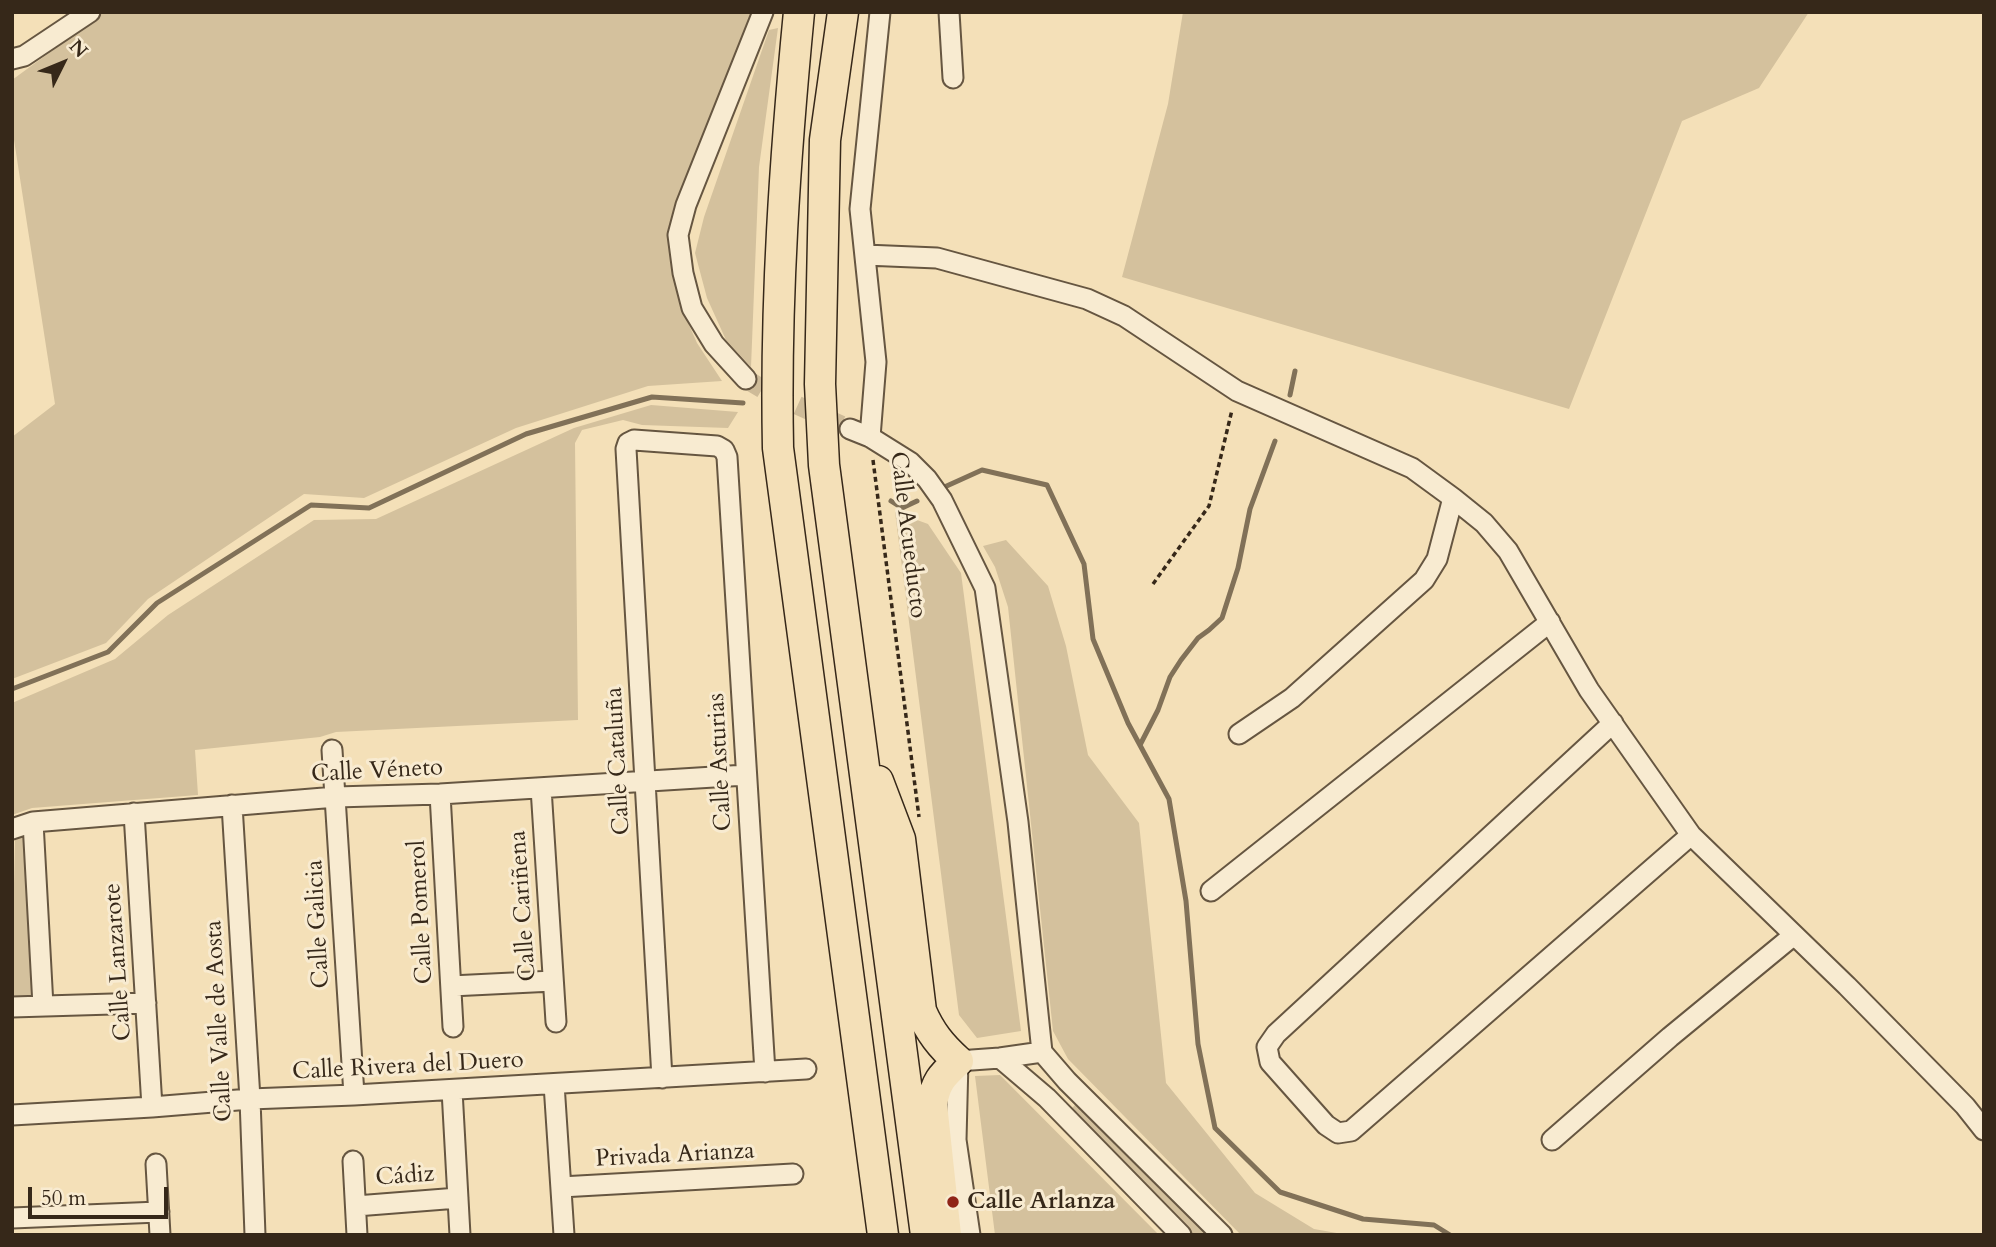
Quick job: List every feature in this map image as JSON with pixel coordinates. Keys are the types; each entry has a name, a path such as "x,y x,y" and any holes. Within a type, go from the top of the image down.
{"highway":[{"path":"799,12 785,169 776,364 778,447 883,1235"},
{"path":"843,12 825,140 820,384 824,466 926,1235"},
{"path":"860,730 900,839 920,1011 929,1030 942,1047 958,1061 935,1087 932,1104 946,1235"}],"street":[{"path":"12,59 24,56 90,12"},
{"path":"747,379 714,344 692,308 683,273 678,235 686,205 763,12"},
{"name":"Calle Acueducto","path":"870,437 876,362 860,209 880,12"},
{"path":"949,12 953,78"},
{"path":"865,255 937,258 1087,299 1124,316 1237,391 1412,468 1453,498 1484,523 1508,551 1589,690 1691,835 1965,1106 1984,1130"},
{"path":"850,429 870,437 910,462 928,480 942,500 985,588 1018,822 1042,1052 1067,1081 1222,1235"},
{"name":"Calle Cataluña","path":"662,1078 626,449 628,443 634,440 717,446 724,450"},
{"name":"Calle Asturias","path":"724,450 727,457 765,1072"},
{"path":"1239,734 1293,698 1424,580 1437,559 1453,498"},
{"path":"1210,891 1550,622"},
{"path":"1614,723 1276,1034 1267,1047 1270,1062 1326,1125 1338,1133 1351,1131 1691,835"},
{"name":"Calle Galicia","path":"332,750 354,1095"},
{"name":"Calle Véneto","path":"12,829 33,822 336,797 440,794 746,775"},
{"name":"Calle Cariñena","path":"541,788 556,1022"},
{"name":"Calle Pomerol","path":"440,794 453,1027"},
{"name":"Calle Valle de Aosta","path":"232,805 256,1235"},
{"name":"Calle Lanzarote","path":"134,813 152,1107"},
{"path":"33,822 43,1006"},
{"path":"1552,1140 1670,1037 1794,935"},
{"path":"451,986 554,981"},
{"path":"12,1007 146,1003"},
{"path":"970,1235 956,1140 958,1061 1042,1052"},
{"path":"1000,1058 1047,1098 1181,1235"},
{"name":"Calle Rivera del Duero","path":"12,1115 250,1099 806,1069"},
{"path":"1047,1098 1058,1098 1063,1094 1067,1081"},
{"path":"554,1084 564,1235"},
{"path":"452,1090 460,1235"},
{"path":"353,1161 357,1235"},
{"path":"156,1164 160,1235"},
{"name":"Privada Arianza","path":"561,1187 793,1174"},
{"name":"Cádiz","path":"356,1206 458,1198"},
{"path":"12,1218 159,1212"}],"path":[{"path":"1153,584 1209,506 1237,391"},
{"name":"Calle Acueducto","path":"870,437 919,822"}],"shaded area":[{"path":"105,12 751,12 674,217 672,266 682,309 697,343 722,381 648,386 516,428 364,498 304,494 148,599 106,643 12,679 12,437 55,404 12,127 12,80"},
{"path":"1183,12 1809,12 1759,88 1682,121 1569,409 1122,277 1168,104"},
{"path":"778,28 759,167 751,367 726,340 707,298 695,253 704,217 769,30"},
{"path":"651,405 738,412 728,428 642,425 623,420 582,430 575,443 578,720 336,732 320,737 195,750 198,795 32,808 12,815 12,703 115,659 168,615 314,520 376,519 574,428"},
{"path":"895,512 928,524 961,573 1021,1031 977,1038 959,1015"},
{"path":"1006,540 1048,586 1066,646 1088,755 1139,823 1166,1083 1255,1193 1314,1229 1348,1235 1241,1235 1068,1059 1053,1031 1008,607 995,567 983,546"},
{"path":"25,835 34,998 12,999 12,885 15,840"},
{"path":"1000,1075 1159,1235 995,1235 975,1076"},
{"path":"1077,1103 1208,1235 1194,1235 1071,1109"}],"waterway":[{"path":"1290,395 1295,371"},
{"path":"12,689 108,652 157,603 311,505 369,508 526,434 652,397 743,403"},
{"path":"1140,745 1158,710 1170,677 1198,638 1222,618 1238,568 1250,509 1275,441"},
{"path":"940,489 982,470 1047,485 1084,564 1093,639 1128,723 1169,799 1186,901 1198,1044 1215,1128 1280,1192 1363,1219 1434,1225 1450,1235"},
{"path":"891,501 902,508 917,501"}],"tunnel":[{"path":"746,379 766,391 850,429"}],"place":[{"name":"Calle Arlanza","path":"953,1202"}]}
